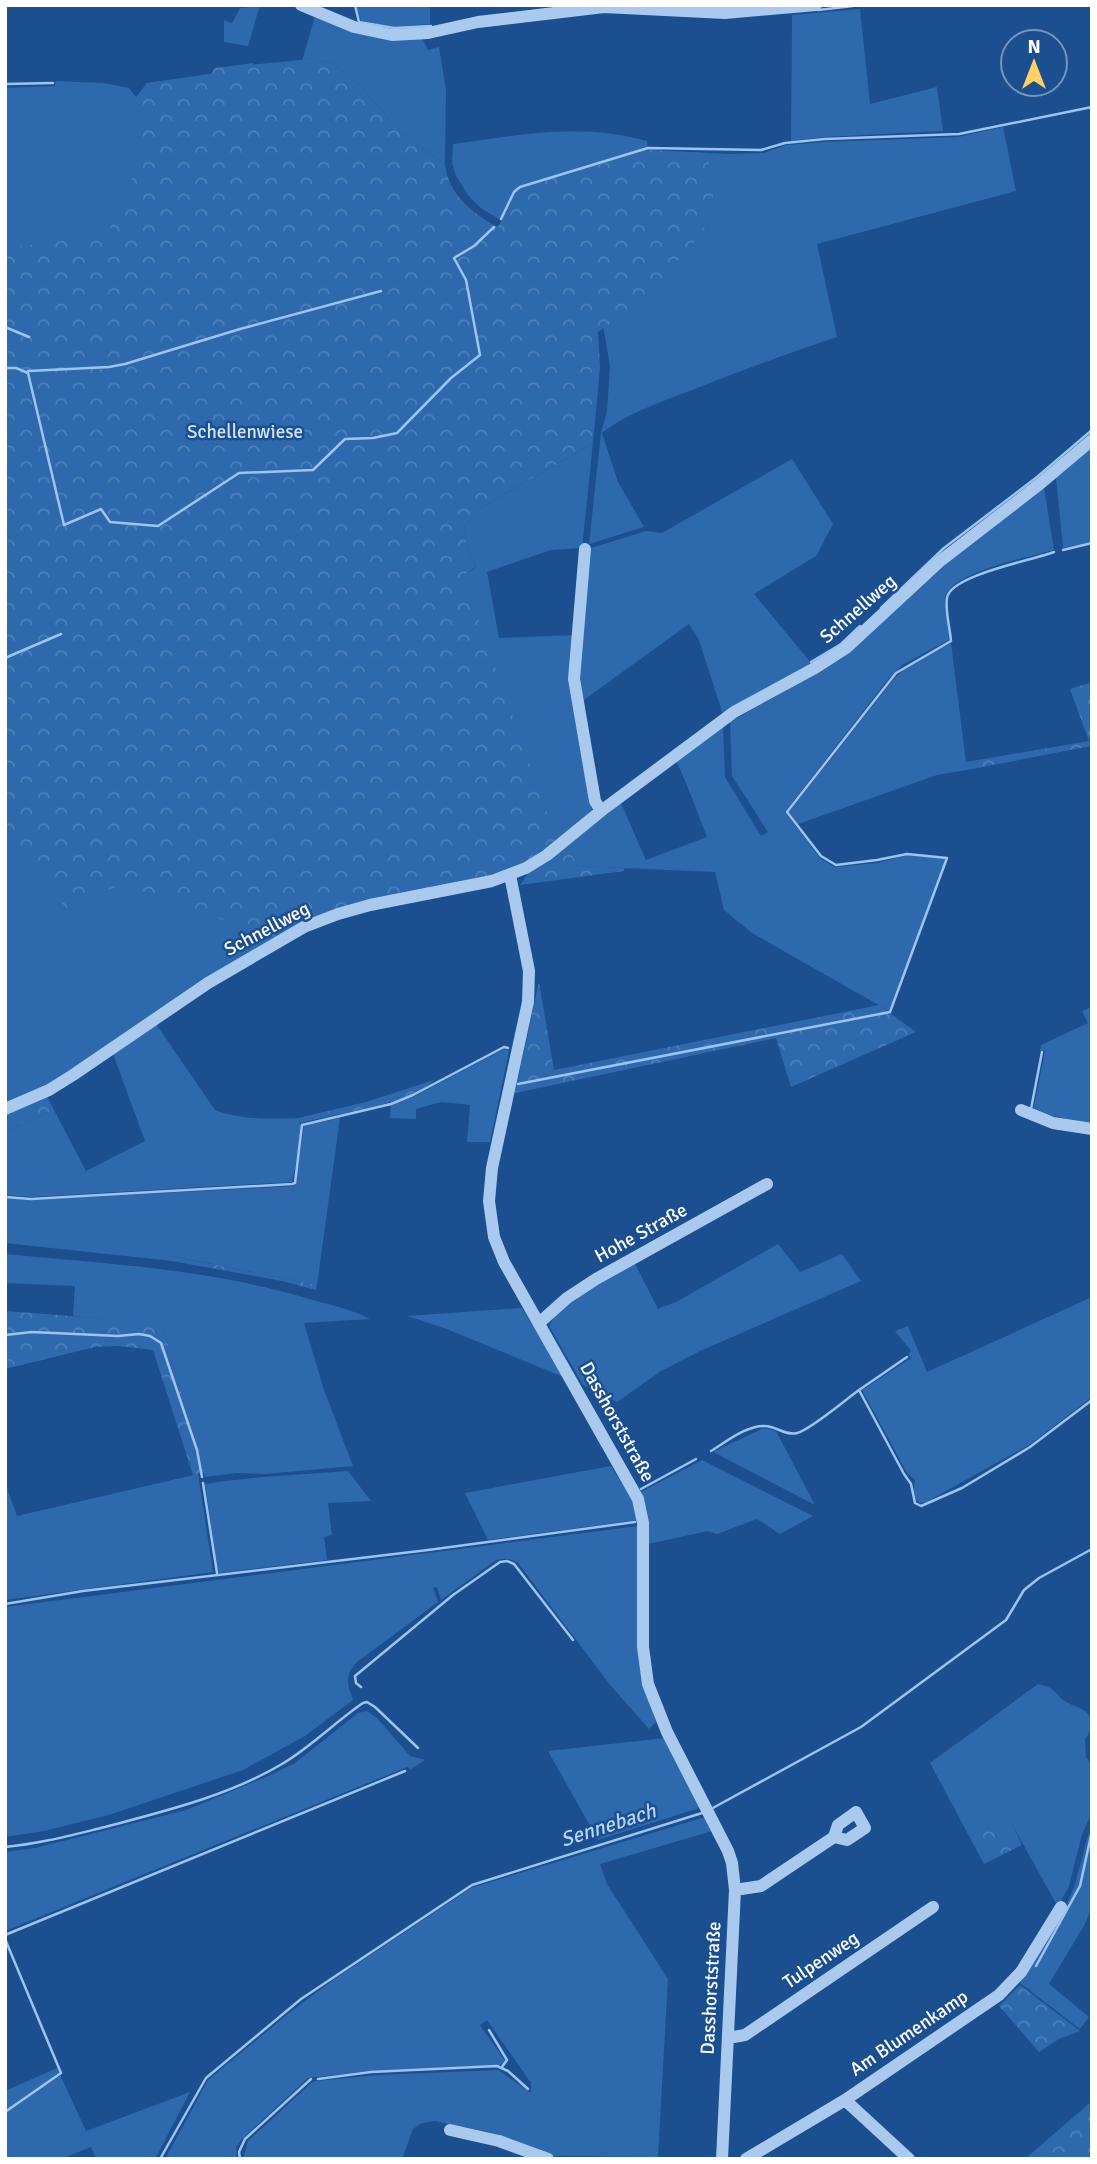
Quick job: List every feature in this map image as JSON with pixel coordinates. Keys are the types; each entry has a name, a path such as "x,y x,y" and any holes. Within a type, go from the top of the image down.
{"street":[{"path":"301,5 354,27 392,35 429,33 478,22 604,7 725,13 816,5"},
{"name":"Schnellweg","path":"5,1109 65,1080 208,983 304,927 370,905 492,881 510,875 547,855 601,811 734,712 831,659 846,648 939,562 1092,440"},
{"path":"585,549 575,679 595,801 601,811"},
{"name":"Dasshorststraße","path":"510,875 529,971 528,1002 492,1168 489,1201 494,1237 504,1262 638,1499 643,1522 643,1647 648,1684 663,1723 732,1863 735,1890 722,2159"},
{"path":"1021,1110 1053,1123 1092,1129"},
{"name":"Hohe Straße","path":"539,1323 567,1298 596,1279 766,1184"},
{"path":"735,1890 761,1886 834,1837"},
{"name":"Tulpenweg","path":"728,2038 745,2035 933,1907"},
{"name":"Am Blumenkamp","path":"746,2159 845,2100 999,1995 1021,1972 1061,1907"},
{"path":"845,2100 908,2159"},
{"path":"450,2130 499,2141 548,2159"}],"green space":[{"path":"245,5 260,5 248,46 224,42 224,20 232,23 240,8"},
{"path":"356,5 430,5 430,24 393,27 361,21"},
{"path":"860,9 870,104 937,87 943,131 791,141 792,15"},
{"path":"315,16 422,38 428,50 439,47 446,90 445,164 401,133 358,83 332,63 303,58"},
{"name":"Schellenwiese","path":"303,58 332,63 358,83 401,133 445,164 451,185 463,202 497,227 516,195 528,186 647,150 708,153 713,198 703,232 640,304 598,332 600,367 593,443 479,509 464,527 467,546 476,567 463,576 464,581 557,840 523,864 503,872 273,938 123,884 65,908 23,848 5,841 5,248 108,235 124,190 135,173 143,144 136,98 147,83 211,74 215,68"},
{"path":"253,63 276,197 5,326 5,88 55,86 56,81 104,83 129,88 136,97 147,83 211,74 215,68"},
{"path":"1003,127 1016,191 817,244 837,337 652,405 602,433 618,482 644,527 589,544 601,433 607,411 610,366 602,320 502,221 482,209 468,195 456,176 452,163 453,144 573,131 622,135 647,141 648,150 764,153 786,145 958,137"},
{"path":"593,443 582,548 551,550 487,572 499,638 574,635 592,813 544,850 368,900 188,990 66,1073 43,1087 5,1103 5,833 473,570 476,567 467,546 464,527 479,509"},
{"path":"1092,447 1092,542 1063,548 1056,478"},
{"path":"792,459 833,524 816,556 754,594 812,664 723,715 699,640 689,624 581,702 578,679 588,549 646,531 662,533"},
{"path":"1044,488 1054,550 994,566 963,579 952,587 945,596 949,640 902,665 889,678 785,812 820,858 835,867 877,863 908,855 946,859 889,1011 752,933 724,910 715,872 577,866 568,845 621,803 646,860 707,837 676,761 723,727 725,777 761,836 768,832 732,776 730,722 815,674 950,561"},
{"path":"951,643 967,770 937,775 798,824 789,812 893,680 904,669"},
{"path":"1092,682 1091,746 967,770 966,762 1089,741 1070,689"},
{"path":"568,845 577,866 624,868 624,871 520,885 528,873"},
{"path":"539,982 554,1070 879,1005 916,1032 791,1087 776,1038 515,1093"},
{"path":"1092,1007 1092,1125 1033,1111 1045,1051 1040,1050 1041,1045 1088,1023 1082,1011"},
{"path":"156,1024 215,1110 245,1117 298,1118 300,1140 292,1182 31,1197 5,1195 5,1132 54,1110 86,1171 145,1141 113,1054"},
{"path":"504,1049 509,1051 490,1142 467,1142 470,1105 441,1102 416,1109 416,1119 390,1118 391,1105 413,1097"},
{"path":"434,1080 423,1089 391,1102 301,1123 298,1118 366,1102"},
{"path":"47,1096 54,1110 5,1132 5,1115"},
{"path":"340,1118 317,1285 172,1256 172,1261 5,1243 5,1198 31,1200 295,1186 304,1126"},
{"path":"778,1244 800,1272 842,1254 861,1281 700,1351 661,1371 617,1402 583,1385 549,1326 564,1306 575,1297 634,1262 658,1309 678,1301"},
{"path":"5,1254 197,1274 272,1289 340,1307 370,1319 304,1323 324,1390 353,1466 205,1477 162,1324 73,1316 75,1286 5,1283"},
{"path":"171,1256 317,1285 316,1290 282,1281 172,1261"},
{"path":"1092,1297 1092,1397 1029,1445 926,1502 917,1501 914,1493 915,1480 907,1473 862,1390 911,1358 908,1354 911,1351 895,1331 908,1326 927,1372"},
{"path":"522,1308 566,1378 444,1328 407,1316"},
{"path":"5,1311 162,1323 204,1473 193,1475 153,1350 118,1346 95,1347 5,1369"},
{"path":"764,1428 776,1431 815,1505 713,1452"},
{"path":"702,1460 813,1516 780,1534 757,1519 717,1534 708,1531 648,1544 647,1511 641,1492"},
{"path":"611,1466 633,1500 638,1520 488,1540 465,1493"},
{"path":"348,1471 371,1501 328,1503 332,1535 324,1537 327,1560 218,1573 205,1484"},
{"path":"198,1474 213,1572 5,1600 5,1483 17,1516"},
{"path":"638,1526 644,1687 656,1722 649,1729 611,1686 518,1563 510,1559 499,1559 441,1600 437,1587 433,1588 438,1602 357,1662 348,1680 353,1700 305,1736 243,1770 109,1815 44,1831 5,1837 5,1607"},
{"path":"1038,1684 1053,1690 1063,1700 1084,1711 1092,1720 1092,1729 1085,1739 1086,1757 1092,1766 1092,1812 1082,1835 1069,1886 1058,1907 1009,1819 969,1836 930,1763"},
{"path":"367,1711 377,1718 410,1756 425,1760 411,1769 407,1767 5,1931 5,1852 35,1848 186,1810 295,1763 358,1713"},
{"path":"665,1738 699,1808 598,1840 548,1751"},
{"path":"705,1817 712,1831 600,1864 607,1884 668,1979 658,2157 550,2156 488,2132 435,2121 422,2123 413,2129 402,2159 243,2159 248,2141 315,2081 378,2075 498,2070 531,2093 531,2083 487,2020 480,2025 505,2061 502,2065 370,2071 308,2078 241,2140 236,2147 237,2159 165,2159 208,2080 333,1980 471,1888"},
{"path":"1009,1818 1022,1845 984,1864 969,1836"},
{"path":"1092,1821 1092,1906 1085,1924 1049,1984 1089,2017 1080,2029 1020,1983 1065,1909 1075,1884"},
{"path":"1020,1985 1080,2031 1059,2039 1039,2052 999,2006"},
{"path":"57,2068 86,2131 190,2092 155,2159 96,2159 91,2147 61,2159 5,2159 5,2091"},
{"path":"1092,2101 1092,2159 1025,2159"}],"waterway":[{"path":"355,5 359,22 394,28 431,26"},
{"path":"818,10 853,6"},
{"path":"5,84 53,83"},
{"path":"501,219 514,192 520,187 648,148 761,150 785,143 825,139 959,134 1092,107"},
{"path":"5,368 16,368 28,373 64,525 101,509 110,522 158,526 239,473 313,470 345,439 373,438 397,433 451,378 480,355 466,280 454,258 474,246 494,227"},
{"path":"28,371 125,364 240,329 381,291"},
{"path":"5,327 29,337"},
{"path":"881,608 944,548 1037,477 1092,430"},
{"path":"1063,550 1092,543"},
{"path":"518,1084 890,1012 947,858 907,854 836,865 821,856 787,812 896,673 951,641 947,598 952,590 977,575 1054,552"},
{"path":"811,662 841,644 860,626"},
{"path":"5,658 61,634"},
{"path":"5,1197 31,1199 292,1184 295,1183 302,1125 391,1104 504,1047 508,1048"},
{"path":"1031,1109 1042,1052"},
{"path":"5,1335 32,1332 118,1336 139,1334 150,1336 161,1343 197,1450 202,1477"},
{"path":"859,1390 907,1357"},
{"path":"711,1451 758,1426 769,1426 788,1433 803,1431 859,1390 911,1484 915,1503 921,1506 962,1488 1030,1447 1092,1400"},
{"path":"641,1489 696,1459"},
{"path":"203,1483 217,1573"},
{"path":"5,1604 83,1591 428,1550 635,1522"},
{"name":"Sennebach","path":"711,1809 861,1727 1006,1620 1024,1590 1039,1578 1092,1549"},
{"path":"361,1687 356,1683 355,1676 453,1595 500,1562 514,1564 573,1640"},
{"path":"5,1847 105,1827 196,1801 240,1785 293,1757 367,1702 418,1748"},
{"path":"5,1935 405,1771"},
{"name":"Sennebach","path":"160,2159 206,2078 301,1999 472,1885 702,1813"},
{"path":"1036,1966 1080,1886 1092,1831"},
{"path":"5,1939 61,2073 5,2112"},
{"path":"489,2030 507,2060 502,2067"},
{"path":"318,2079 371,2072 497,2066 508,2071 528,2089"},
{"path":"240,2159 239,2152 245,2139 311,2079"}]}
